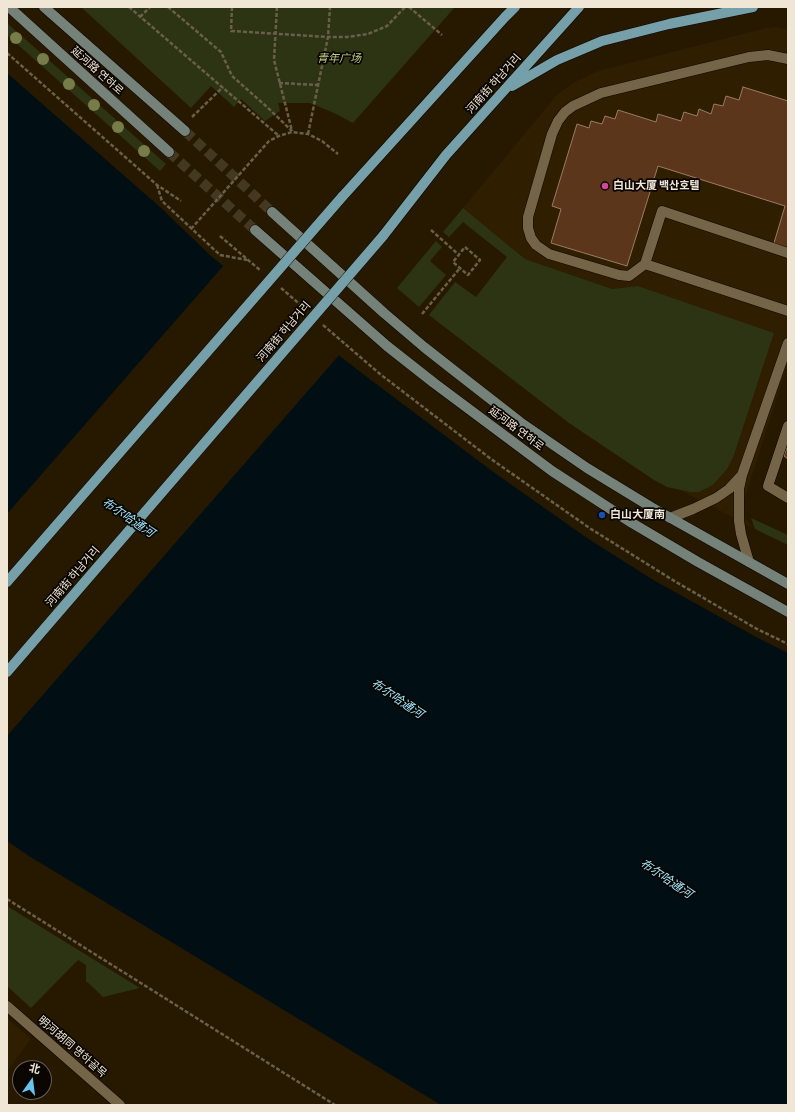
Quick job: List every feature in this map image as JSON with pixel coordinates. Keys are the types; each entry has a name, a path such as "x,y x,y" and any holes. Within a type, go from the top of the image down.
{"main road":[{"name":"延河路 연하로","path":"9,7 169,152"},
{"name":"延河路 연하로","path":"44,7 185,131"},
{"path":"7,582 342,197 506,12 515,7"},
{"name":"河南街 하남거리","path":"7,672 383,236 446,155 579,7"},
{"path":"503,92 557,60 602,40 669,24 753,7"},
{"name":"延河路 연하로","path":"272,212 384,313 452,369 526,426 587,468 670,518 788,584"},
{"name":"延河路 연하로","path":"255,230 387,346 552,471 595,500 664,542 788,612"}],"street":[{"path":"788,59 768,55 749,57 601,93 574,106 565,112 558,121 552,134 528,217 528,228 531,238 536,246 549,254 619,275 629,276 645,264 662,211 788,253"},
{"path":"645,264 788,311"},
{"path":"749,562 739,521 739,489 742,475 788,343"},
{"path":"788,426 768,486 788,498"},
{"path":"670,518 716,498 729,489 742,475"},
{"name":"明河胡同 명하골목","path":"7,1006 120,1105"}],"path":[{"path":"129,7 279,136"},
{"path":"140,17 150,7"},
{"path":"168,7 221,52 232,76 267,107 292,132"},
{"path":"232,7 231,31 328,37 347,37 368,34 387,26 405,7"},
{"path":"277,7 274,60 292,132"},
{"path":"308,134 328,37 330,7"},
{"path":"409,7 442,35"},
{"path":"7,53 157,185 181,201"},
{"path":"279,83 318,86"},
{"path":"192,117 223,87"},
{"path":"191,229 269,141 292,132 308,134 322,141 338,154"},
{"path":"157,185 162,201 220,255 248,260"},
{"path":"431,230 459,255"},
{"path":"220,236 266,276"},
{"path":"465,247 480,260 468,275 453,262 459,255 465,247"},
{"path":"422,314 460,268"},
{"path":"278,286 308,312"},
{"path":"320,322 380,374 484,454 591,529 676,582 757,629 788,644"},
{"path":"7,899 335,1105"}],"shaded area":[{"path":"776,27 788,29 788,362 744,501 746,520 755,529 680,490 699,492 706,489 713,485 727,469 734,455 774,333 638,286 612,289 525,259 463,208 556,96 577,81 598,71 766,28"},
{"path":"7,1018 31,1039 15,1060 12,1060 12,1064 7,1071"}],"green space":[{"name":"青年广场","path":"81,7 455,7 353,123 310,103 278,103 280,111 265,121 241,99 234,107 211,86 191,108"},
{"path":"7,23 166,164 160,171 7,35"},
{"path":"463,208 525,259 612,289 638,286 774,333 734,455 727,469 713,485 699,492 690,492 667,487 654,480 569,423 429,315 455,282 476,297 507,257 463,222 449,237 443,232"},
{"path":"436,241 442,247 430,261 446,275 419,307 397,288"},
{"path":"751,518 788,535 788,545 755,529"},
{"path":"7,906 140,988 103,997 86,981 86,965 78,960 31,1008 7,986"}],"water":[{"name":"布尔哈通河","path":"7,73 161,208 212,257 359,371 492,471 587,538 655,581 788,653 788,1105 441,1105 29,856 7,841"}],"pier":[{"path":"225,264 340,354 7,736 7,514"}],"building":[{"name":"白山大厦 백산호텔","path":"743,87 788,101 788,248 774,243 785,206 658,166 627,266 551,243 561,209 552,206 577,124 589,128 591,121 602,124 605,116 615,119 618,110 656,122 658,114 681,121 684,112 697,116 699,109 711,114 714,104 723,106 726,96 739,100"},
{"path":"788,444 788,459 784,456"}],"tunnel":[{"path":"185,131 272,212"},
{"path":"169,152 255,230"}],"place":[{"name":"白山大厦 백산호텔","path":"605,186"},
{"name":"白山大厦南","path":"602,515"}]}
